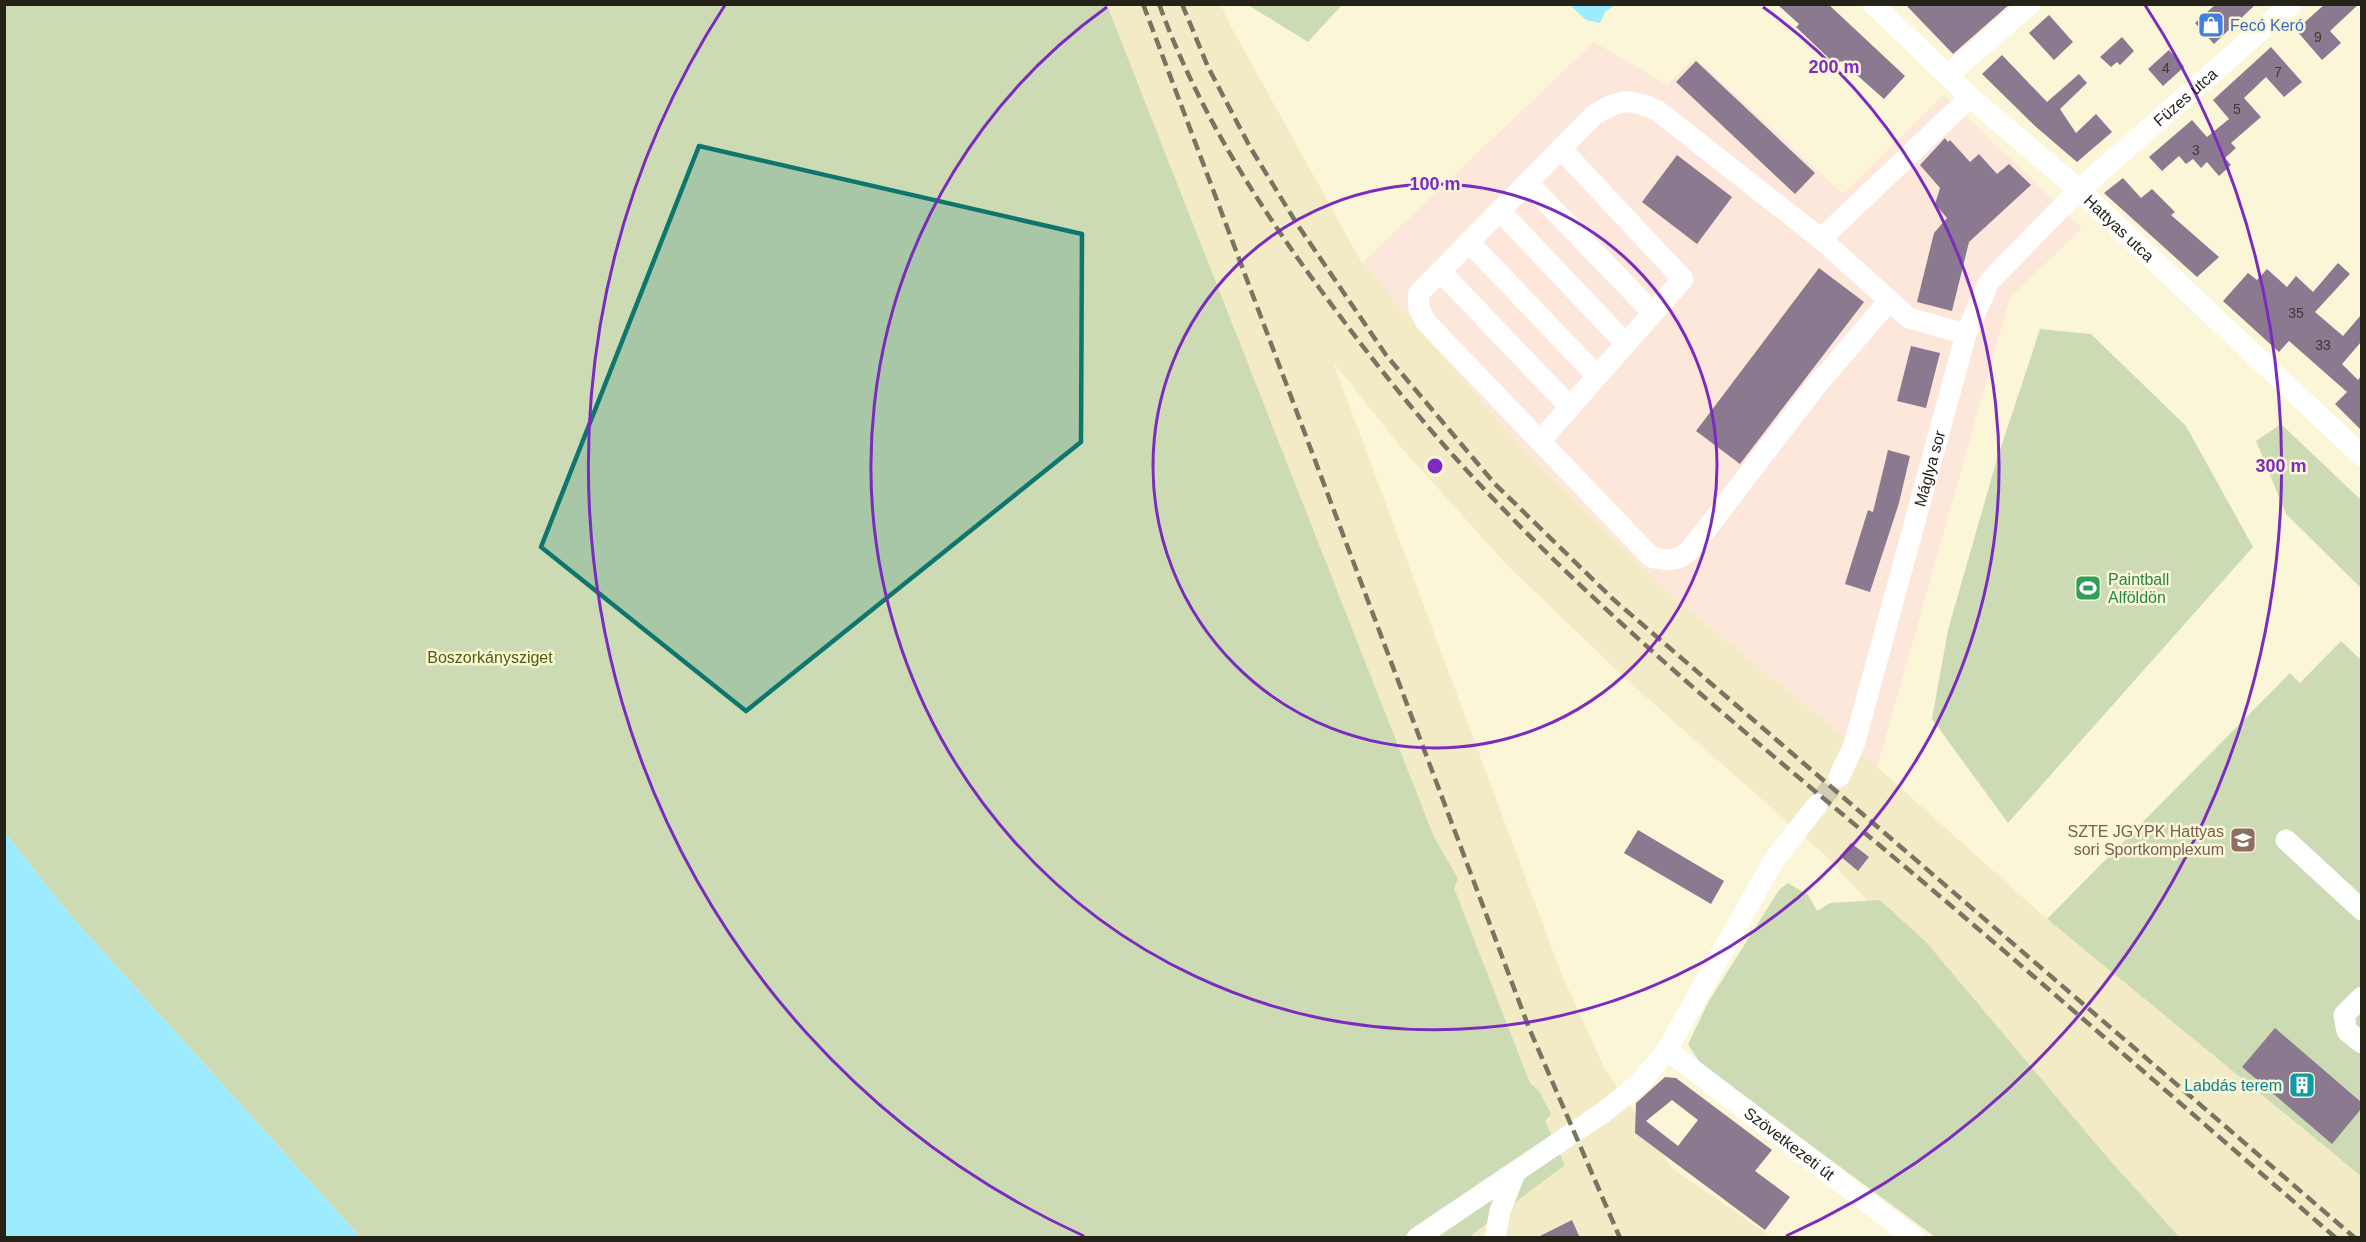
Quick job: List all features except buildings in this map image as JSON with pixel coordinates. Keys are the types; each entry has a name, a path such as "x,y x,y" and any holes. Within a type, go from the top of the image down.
{"street":[{"name":"Hattyas utca","path":"1873,4 1970,97 2079,190 2361,456"},
{"path":"1948,75 2030,4"},
{"name":"Füzes utca","path":"2079,190 2291,4"},
{"path":"1821,239 1970,97"},
{"path":"1889,301 1816,386 1685,555 1670,561 1651,557 1426,322 1419,308 1418,294 1561,149 1602,111 1618,101 1640,102 1658,111 1821,239 1909,318 1966,334"},
{"path":"1539,441 1683,279 1561,149"},
{"path":"1528,183 1653,313"},
{"name":"Máglya sor","path":"1839,777 1854,745 1966,334 1989,282 2079,190"},
{"path":"1500,211 1626,344"},
{"path":"1469,242 1597,376"},
{"path":"1440,271 1570,407"},
{"path":"1416,1238 1612,1107 1640,1083 1667,1050 1774,860 1818,804"},
{"path":"2286,840 2361,910"},
{"path":"2361,997 2344,1015 2347,1031 2361,1043"},
{"name":"Szövetkezeti út","path":"1667,1050 1907,1236"},
{"path":"1495,1238 1500,1211 1515,1173"}],"highlighted area":[{"path":"699,146 1082,234 1081,442 746,711 541,547"}],"shaded area":[{"path":"1107,5 1221,5 1362,263 1534,462 1668,593 1837,731 2047,919 2361,1176 2361,1237 2178,1237 1827,857 1627,680 1505,563 1400,446 1333,362 1561,973 1605,1069 1672,1168 1772,1237 1469,1237 1565,1165 1551,1136"},
{"path":"1594,42 1667,85 1695,58 1843,194 1944,95 2082,228 2010,298 1877,768 1837,731 1668,593 1534,462 1362,263"}],"green space":[{"name":"Boszorkánysziget","path":"4,5 1107,5 1434,837 1458,879 1454,888 1530,1083 1539,1091 1551,1114 1545,1121 1565,1165 1469,1237 360,1237 71,916 5,833"},
{"path":"1248,5 1342,5 1308,42"},
{"name":"Paintball Alföldön","path":"2040,329 2091,334 2186,426 2253,547 2008,823 1932,719 1948,630 1997,459"},
{"path":"2281,424 2361,500 2361,588 2286,514 2256,441"},
{"name":"SZTE JGYPK Hattyas sori Sportkomplexum","path":"2341,641 2361,660 2361,1176 2047,919 2290,673 2300,683"},
{"path":"1788,883 1808,895 1817,911 1830,903 1880,900 1926,942 2107,1157 2179,1237 1935,1237 1700,1063 1688,1044 1709,1001 1779,890"}],"water":[{"path":"1570,5 1615,5 1605,12 1600,23 1586,20"},
{"path":"5,833 71,916 360,1237 5,1237"}],"tunnel":[{"path":"1818,804 1839,777"}],"railway":[{"path":"1143,4 1529,1028 1620,1238"},
{"path":"1159,4 1191,80 1210,117 1273,222 1379,367 1441,442 1485,490 1591,595 1701,695 1980,931 2336,1238"},
{"path":"1182,4 1208,67 1250,147 1297,224 1386,355 1495,484 1614,600 2355,1238"}],"place":[{"name":"Fecó Keró","path":"2211,25"},
{"name":"Paintball Alföldön","path":"2088,588"},
{"name":"SZTE JGYPK Hattyas sori Sportkomplexum","path":"2243,840"},
{"name":"Labdás terem","path":"2302,1085"}]}
